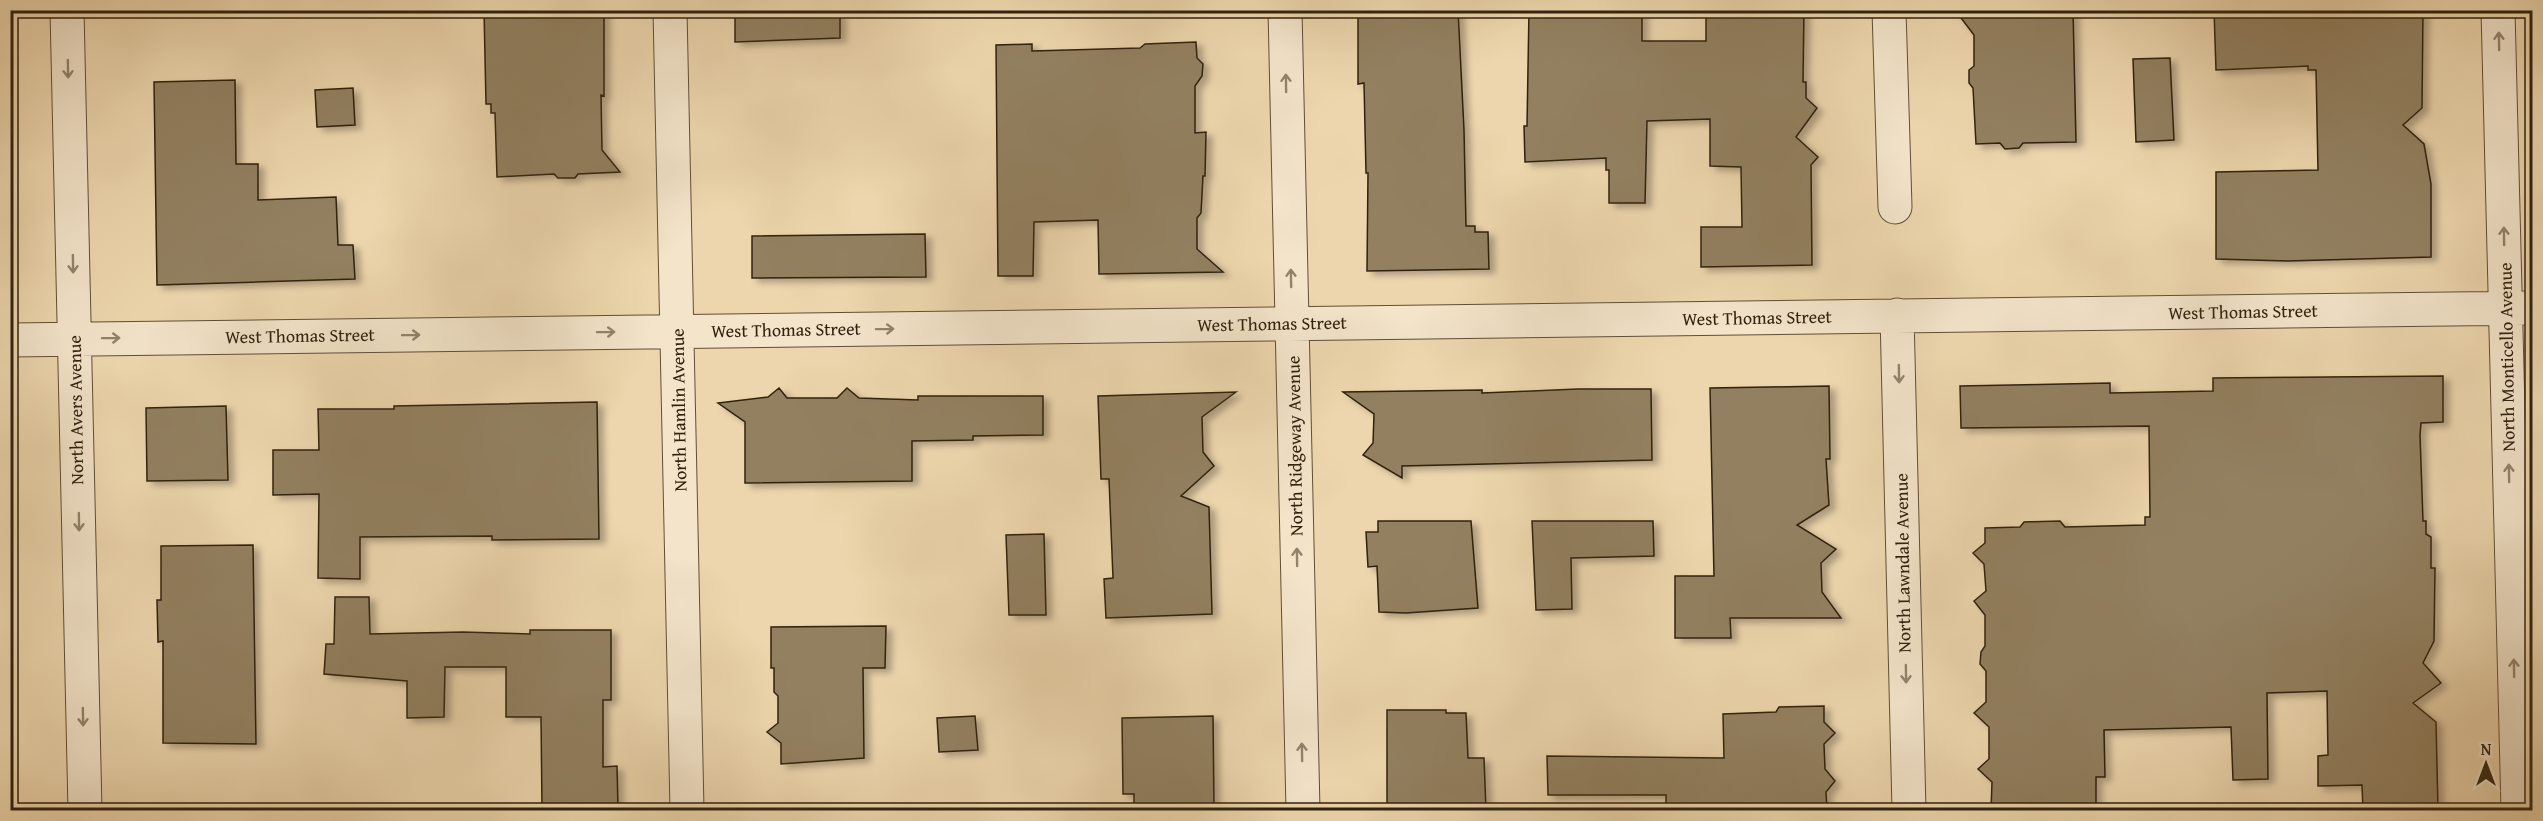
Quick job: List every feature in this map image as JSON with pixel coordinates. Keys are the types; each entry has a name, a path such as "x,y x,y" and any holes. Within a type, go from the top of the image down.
{"street":[{"name":"North Avers Avenue","path":"67,10 85,810"},
{"name":"North Hamlin Avenue","path":"670,10 687,810"},
{"name":"North Ridgeway Avenue","path":"1285,10 1303,810"},
{"path":"1889,10 1895,207"},
{"name":"North Monticello Avenue","path":"2498,10 2519,308 2518,810"},
{"name":"West Thomas Street","path":"10,340 2519,308"},
{"name":"North Lawndale Avenue","path":"1897,315 1909,810"}],"building":[{"path":"484,10 604,10 602,150 620,172 578,174 575,178 558,178 554,174 497,177 495,113 491,113 491,104 486,104"},
{"path":"735,10 840,10 840,38 735,42"},
{"path":"1358,10 1458,10 1466,226 1475,226 1475,232 1488,232 1489,269 1367,271 1368,173 1366,173 1364,83 1358,84"},
{"path":"1529,10 1642,10 1642,41 1706,41 1706,10 1804,10 1803,82 1806,82 1806,98 1817,108 1796,137 1818,157 1811,165 1812,265 1701,267 1701,227 1742,227 1741,167 1710,166 1710,119 1647,121 1645,203 1609,203 1609,170 1606,170 1606,158 1525,162 1524,126 1527,126"},
{"path":"1955,10 2073,10 2076,142 2023,143 2019,148 2005,149 2000,143 1976,144 1973,88 1969,83 1969,70 1974,66 1974,35"},
{"path":"2214,10 2423,10 2422,108 2403,125 2424,144 2431,184 2431,257 2288,261 2216,259 2216,172 2318,170 2316,70 2308,70 2308,66 2216,70"},
{"path":"1196,42 1197,58 1203,64 1202,76 1195,86 1195,133 1206,132 1205,176 1203,176 1201,213 1197,218 1197,249 1223,272 1099,274 1098,220 1034,222 1033,276 998,276 996,45 1032,44 1032,51 1140,48 1145,44"},
{"path":"2170,58 2174,140 2136,142 2133,59"},
{"path":"235,80 236,164 258,164 258,200 336,197 338,245 353,245 355,279 157,285 154,82"},
{"path":"353,88 355,125 317,127 315,90"},
{"path":"925,234 926,277 752,278 752,236"},
{"path":"2443,376 2443,422 2421,423 2420,435 2423,521 2426,521 2426,534 2431,537 2431,568 2435,568 2434,641 2423,663 2441,683 2413,703 2436,722 2438,810 2363,810 2362,785 2318,786 2318,756 2328,755 2327,691 2267,693 2268,779 2233,780 2231,727 2104,730 2105,777 2096,777 2096,810 1991,810 1992,782 1978,769 1989,759 1989,727 1974,713 1986,702 1986,671 1980,664 1981,652 1985,646 1985,615 1974,601 1986,591 1984,564 1973,553 1985,543 1985,528 2020,527 2024,522 2060,521 2065,527 2145,525 2145,517 2150,517 2149,426 1961,428 1960,386 2110,383 2110,393 2213,391 2213,378"},
{"path":"1829,386 1830,459 1826,459 1829,505 1797,525 1836,549 1821,563 1822,592 1841,618 1730,618 1731,638 1675,638 1675,576 1714,576 1710,388"},
{"path":"779,388 787,398 837,398 847,388 859,398 918,400 918,396 1043,396 1043,435 973,436 973,440 912,441 912,481 745,483 745,422 718,403 768,397"},
{"path":"1651,389 1652,460 1402,466 1402,478 1363,455 1373,443 1374,414 1343,392 1482,390 1482,393"},
{"path":"1236,392 1202,417 1203,452 1214,466 1181,496 1209,507 1212,614 1106,618 1104,579 1113,578 1109,479 1101,479 1098,396"},
{"path":"597,402 599,539 492,540 492,536 360,537 360,579 318,578 319,494 273,495 273,450 319,450 318,409 394,409 394,406"},
{"path":"226,406 228,480 147,481 146,408"},
{"path":"1378,521 1471,521 1478,608 1406,613 1379,612 1377,566 1368,567 1366,532 1378,532"},
{"path":"1532,521 1653,521 1654,556 1571,558 1572,609 1536,610"},
{"path":"1044,534 1046,615 1009,615 1006,535"},
{"path":"253,545 256,744 163,743 163,641 158,642 157,600 161,600 161,546"},
{"path":"335,597 369,597 370,634 463,632 530,634 530,630 611,630 611,700 603,700 603,767 617,766 618,807 542,809 541,717 506,717 506,667 445,667 444,717 407,718 407,681 324,674 326,644 334,644"},
{"path":"886,626 885,668 863,668 864,758 781,764 781,743 767,732 778,723 778,696 774,692 774,668 771,668 771,627"},
{"path":"1824,706 1824,722 1835,733 1824,744 1825,769 1835,781 1826,792 1827,810 1666,810 1666,795 1548,795 1547,756 1724,758 1723,714 1776,712 1779,707"},
{"path":"1387,710 1446,710 1446,713 1466,713 1468,758 1484,758 1486,810 1387,810"},
{"path":"975,716 978,750 939,752 937,718"},
{"path":"1213,716 1214,807 1134,809 1134,794 1123,794 1122,718"}]}
